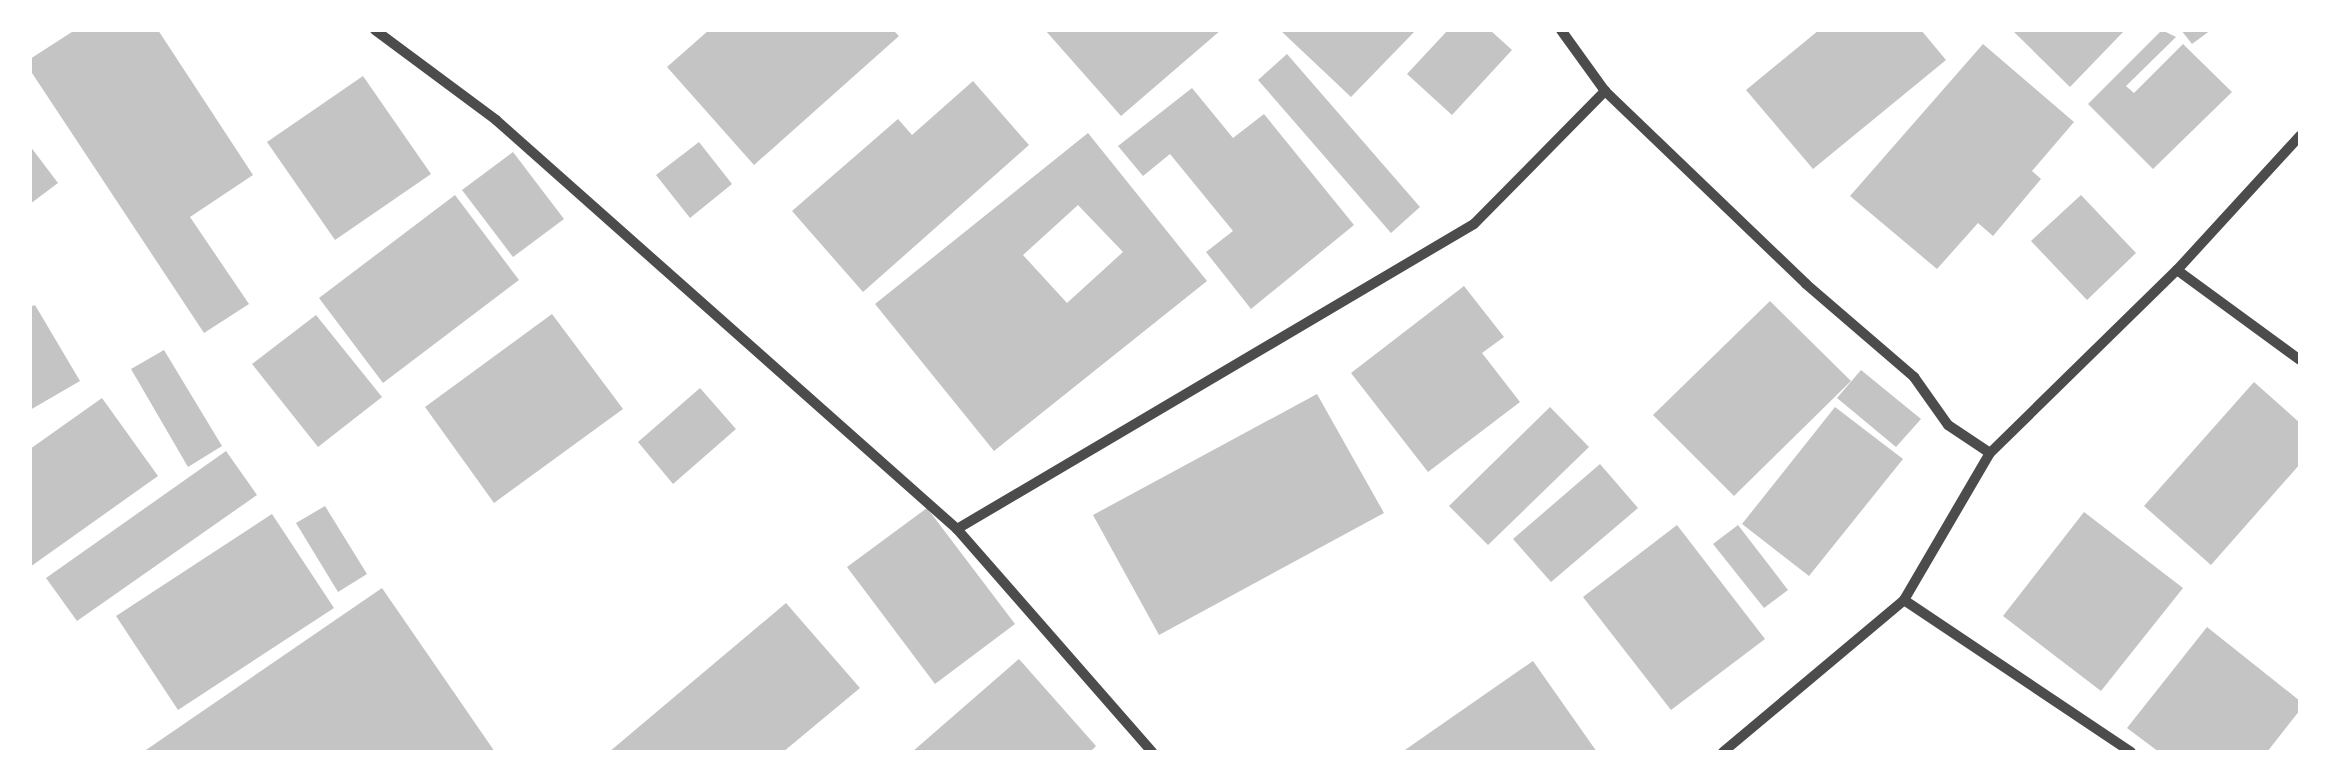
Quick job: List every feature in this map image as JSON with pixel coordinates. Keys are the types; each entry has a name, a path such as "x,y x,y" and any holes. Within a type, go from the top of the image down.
{"street":[{"path":"375,30 496,120 957,529 1152,752"},
{"path":"1560,30 1606,91 1806,284 1914,377 1948,425 1990,453"},
{"path":"957,529 1474,224 1606,91"},
{"path":"1722,752 1904,600 1990,453 2177,270 2300,136"},
{"path":"2177,270 2300,360"},
{"path":"1904,600 2132,752"}],"building":[{"path":"75,30 158,30 253,175 190,217 249,304 204,333 30,70 30,59"},
{"path":"709,30 893,30 899,36 754,165 667,67"},
{"path":"1045,30 1221,30 1121,116"},
{"path":"1280,30 1416,30 1351,97"},
{"path":"1448,30 1490,30 1512,50 1452,115 1407,74"},
{"path":"1819,30 1921,30 1946,60 1813,169 1746,90"},
{"path":"2012,30 2125,30 2070,87"},
{"path":"2162,30 2176,37 2126,86 2134,93 2183,44 2232,92 2153,169 2088,104"},
{"path":"2181,30 2211,30 2192,44"},
{"path":"1983,44 2074,122 2032,171 2041,179 1993,236 1978,223 1937,269 1850,196"},
{"path":"1287,54 1420,207 1391,233 1258,80"},
{"path":"363,76 431,174 335,240 267,142"},
{"path":"973,81 1029,145 863,292 792,211 898,119 912,135"},
{"path":"1192,88 1233,138 1264,114 1354,225 1251,309 1206,252 1233,231 1170,154 1143,176 1118,146"},
{"path":"1088,133 1207,281 994,451 875,304","holes":["1078,205 1123,252 1067,303 1023,255"]},
{"path":"699,142 732,184 690,218 656,175"},
{"path":"30,146 58,183 30,204"},
{"path":"513,152 564,219 513,257 462,190"},
{"path":"455,195 519,280 383,383 319,298"},
{"path":"2081,195 2136,253 2087,300 2031,241"},
{"path":"1464,286 1504,337 1482,353 1520,402 1428,472 1351,373"},
{"path":"1770,301 1851,381 1734,496 1653,415"},
{"path":"35,305 80,381 30,410 30,307"},
{"path":"552,314 623,409 494,503 425,407"},
{"path":"316,315 382,397 318,447 252,364"},
{"path":"164,350 222,446 188,467 131,369"},
{"path":"1861,370 1921,419 1896,447 1837,398"},
{"path":"2254,382 2300,423 2300,464 2211,565 2144,506"},
{"path":"700,388 736,429 673,484 638,442"},
{"path":"1317,394 1384,513 1159,635 1093,515"},
{"path":"102,398 158,476 30,567 30,449"},
{"path":"1550,407 1589,447 1488,545 1449,506"},
{"path":"1835,407 1903,459 1809,576 1742,524"},
{"path":"226,451 257,495 77,621 46,578"},
{"path":"1600,464 1638,508 1551,582 1513,539"},
{"path":"325,506 367,574 338,592 296,523"},
{"path":"927,508 1015,624 935,684 847,567"},
{"path":"2084,512 2183,588 2101,691 2003,616"},
{"path":"272,514 334,608 178,710 116,616"},
{"path":"1677,525 1765,639 1671,710 1583,597"},
{"path":"1738,525 1788,590 1764,608 1713,544"},
{"path":"382,588 495,752 143,752"},
{"path":"786,603 860,688 783,752 609,752"},
{"path":"2207,627 2300,701 2300,710 2267,752 2159,752 2127,728"},
{"path":"1019,659 1096,746 1090,752 912,752"},
{"path":"1533,661 1597,752 1402,752"}]}
